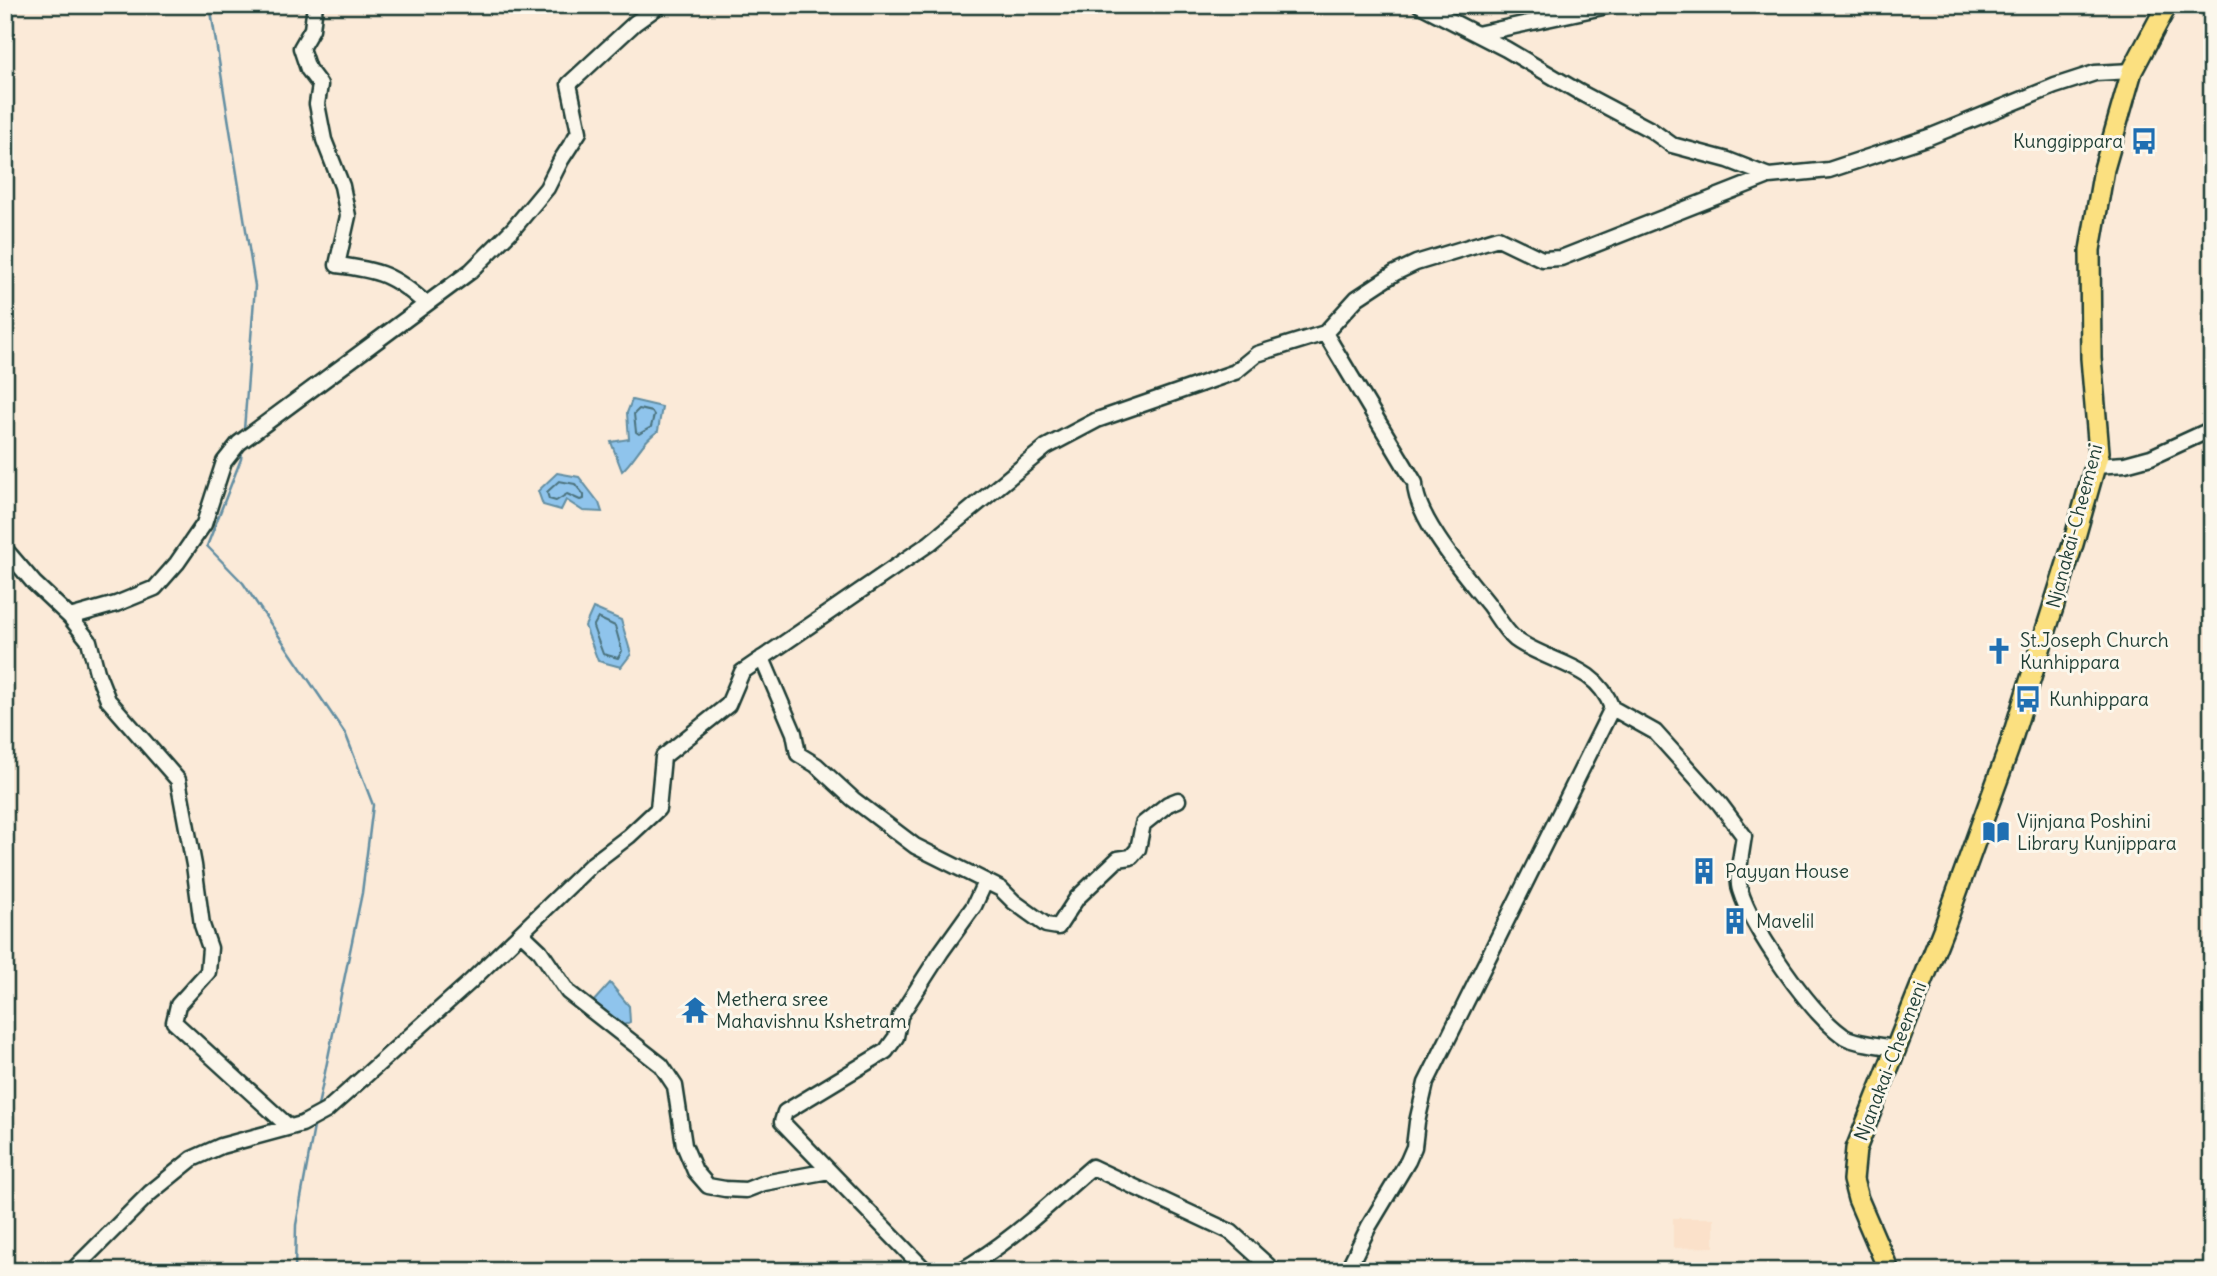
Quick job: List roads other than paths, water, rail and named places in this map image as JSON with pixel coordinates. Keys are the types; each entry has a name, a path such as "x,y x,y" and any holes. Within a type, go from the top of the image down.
{"main road":[{"name":"Njanakai-Cheemeni","path":"1889,1271 1858,1199 1853,1180 1856,1149 1945,925 2009,748 2099,452 2091,358 2090,250 2104,169 2132,72 2167,5"}],"street":[{"path":"315,5 312,29 301,48 308,69 320,85 317,104 324,140 342,186 348,216 337,265 385,274 407,287 426,304"},
{"path":"70,617 116,604 155,588 177,563 204,524 224,462 239,443 471,271 513,229 547,188 579,132 569,84 635,23 660,5"},
{"path":"1420,5 1651,130 1672,145 1728,160 1769,176"},
{"path":"1477,34 1612,5"},
{"path":"72,1271 150,1193 192,1159 220,1146 302,1124 326,1111 470,982 591,866 658,809 663,757 728,705 742,672 930,543 1046,447 1097,420 1235,372 1257,354 1325,333 1357,298 1395,273 1416,263 1498,238 1542,259 1561,258 1769,176 1829,170 1953,128 2054,86 2095,73 2132,72"},
{"path":"1325,333 1415,483 1415,493 1436,536 1506,628 1514,638 1596,680 1608,694 1612,708 1426,1083 1414,1147 1347,1271"},
{"path":"2095,466 2125,464 2151,457 2212,429"},
{"path":"5,549 34,583 70,617 89,641 108,700 178,780 202,925 210,948 208,972 178,1005 174,1022 289,1127"},
{"path":"762,658 794,733 797,754 816,765 853,799 915,846 1001,889 1046,925 1058,927 1077,898 1118,859 1131,857 1139,849 1143,824 1168,804 1178,800"},
{"path":"1612,708 1655,732 1720,804 1744,836 1739,887 1753,920 1783,968 1810,1004 1843,1037 1894,1048"},
{"path":"926,1271 782,1122 785,1112 886,1051 896,1037 900,1016 974,905 985,882"},
{"path":"521,933 540,951 568,992 661,1065 675,1086 684,1145 695,1171 708,1186 746,1190 764,1183 829,1171"},
{"path":"960,1271 1031,1223 1092,1167 1231,1232 1274,1271"}],"water":[{"path":"632,400 662,407 658,431 622,471 611,442 629,439 627,413"},
{"path":"557,473 579,477 599,503 602,512 583,511 566,500 561,510 543,505 538,491"},
{"path":"593,608 621,620 631,654 621,667 598,661 585,626"},
{"path":"610,983 629,1006 630,1022 622,1026 604,1021 593,1002"}],"waterway":[{"path":"210,5 255,286 244,430"},
{"path":"242,451 207,546 243,583 346,735 373,805 362,893 318,1106"},
{"path":"295,1271 296,1225 314,1127"}],"place":[{"name":"Kunggippara","path":"2144,141"},
{"name":"St.Joseph Church Kunhippara","path":"1999,651"},
{"name":"Kunhippara","path":"2028,699"},
{"name":"Vijnjana Poshini Library Kunjippara","path":"1996,832"},
{"name":"Payyan House","path":"1704,871"},
{"name":"Mavelil","path":"1735,921"},
{"name":"Methera sree Mahavishnu Kshetram","path":"695,1010"}]}
